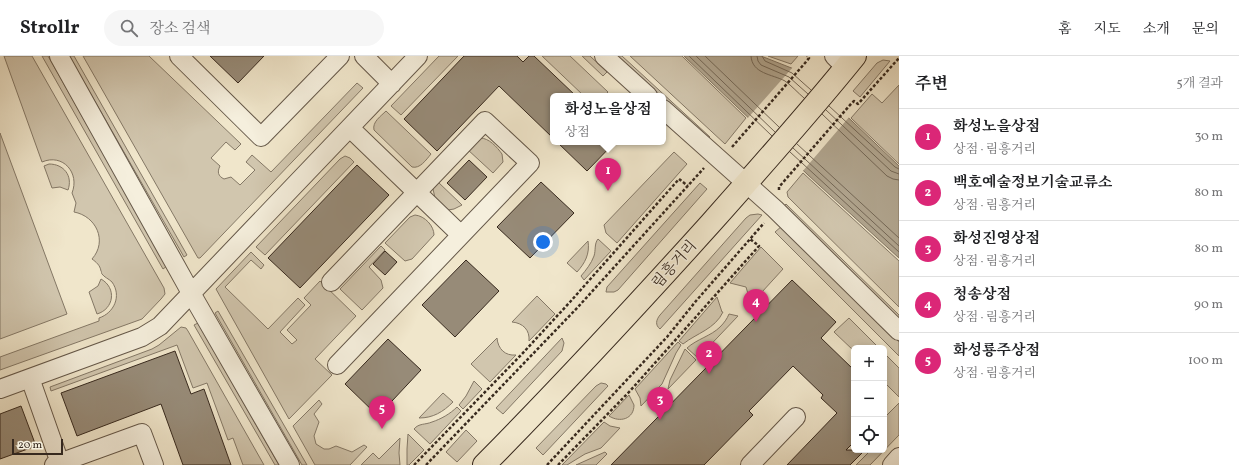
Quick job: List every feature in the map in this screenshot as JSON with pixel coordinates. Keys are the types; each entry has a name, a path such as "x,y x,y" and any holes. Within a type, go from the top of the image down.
{"main road":[{"name":"림흥거리","path":"484,465 629,315 753,176 830,87 845,60"}],"street":[{"path":"59,56 191,293 290,465"},
{"path":"179,56 261,137 340,56"},
{"path":"364,56 392,84"},
{"path":"0,389 142,337 160,326 418,56"},
{"path":"604,56 645,93"},
{"path":"666,112 715,156 753,176 775,209 899,331"},
{"path":"331,282 485,121 530,163 337,365"},
{"path":"350,128 461,235"},
{"path":"30,378 57,464 142,433 154,465"},
{"path":"750,465 796,417"},
{"path":"892,465 899,457"}],"path":[{"path":"426,465 578,307 715,156 734,145 805,64 809,58 807,56"},
{"path":"547,465 667,337 775,209 779,187 850,105 854,101 858,104 899,58"},
{"path":"414,465 565,308 679,179 688,186"},
{"path":"558,465 630,391 759,246 750,239"}],"shaded area":[{"path":"4,56 32,56 164,288 165,294 142,319 0,370 0,357 99,321 99,318 104,316 112,308 116,298 115,287 112,282 102,274 99,265 92,259 97,252 99,245 97,230 88,218 82,214 74,212 76,203 72,193 74,178 72,172 63,163 57,160 42,162"},
{"path":"42,56 48,56 167,266 163,269"},
{"path":"69,56 74,56 187,255 184,257"},
{"path":"83,56 149,56 241,144 235,150 226,142 211,158 220,166 218,172 220,177 224,179 231,177 240,185 255,170 246,162 252,155 271,172 357,83 363,88 200,258 198,258"},
{"path":"439,56 458,56 401,115 391,106"},
{"path":"542,56 570,56 608,92 581,93"},
{"path":"582,56 590,56 607,72 603,76"},
{"path":"617,56 622,56 662,93 657,93"},
{"path":"630,56 682,56 746,118 725,144"},
{"path":"768,56 798,56 791,64"},
{"path":"883,60 890,61 860,97 853,91 877,63"},
{"path":"899,85 899,164 851,118 872,94 882,103"},
{"path":"666,96 710,137 708,139 666,101"},
{"path":"386,111 431,154 418,167 412,167 374,130 374,124"},
{"path":"0,133 67,314 0,339"},
{"path":"480,138 490,141 502,154 503,162 493,173 467,149"},
{"path":"674,152 687,164 617,243 606,233 604,225"},
{"path":"345,156 354,162 265,255 256,247 340,159"},
{"path":"49,164 59,166 66,172 69,180 68,190 60,187 52,188 44,166"},
{"path":"803,173 899,261 899,307 788,197 787,192"},
{"path":"437,181 462,205 448,210 435,198 433,189"},
{"path":"700,183 707,189 618,290 614,292 606,292 607,287"},
{"path":"786,204 899,315 899,320 784,206"},
{"path":"415,215 422,217 431,225 434,235 412,259 405,261 385,243 410,217"},
{"path":"750,215 762,215 660,329 657,326 657,322 660,315 746,218"},
{"path":"782,226 899,342 899,356 775,232"},
{"path":"598,239 611,251 584,280 581,276 593,259"},
{"path":"588,241 586,258 577,272 567,263"},
{"path":"381,246 385,250 369,267 381,280 383,288 362,310 340,289"},
{"path":"761,247 783,269 751,304 746,287 730,283"},
{"path":"251,252 264,265 261,269 251,260 225,287 268,329 298,298 305,305 280,332 292,344 297,340 287,330 311,305 304,298 320,281 356,316 315,359 332,375 289,419 216,289"},
{"path":"101,279 110,288 111,298 107,308 97,314 89,292 98,286"},
{"path":"537,296 555,314 529,341 527,330 519,324 512,322"},
{"path":"717,297 723,312 720,318 711,327 683,344 679,341"},
{"path":"218,311 307,465 302,465 215,313"},
{"path":"729,314 738,316 698,358 687,348 720,327"},
{"path":"849,318 876,345 851,345 851,348 834,332"},
{"path":"198,323 279,465 275,465 194,325"},
{"path":"181,327 186,328 188,331 264,465 243,465 233,438 228,440 207,383 193,388 177,345 51,391 50,387 152,349"},
{"path":"497,338 499,345 505,353 516,355 490,382 471,364"},
{"path":"562,338 564,343 562,351 503,414 496,408"},
{"path":"678,342 681,345 662,384 641,406 640,398 635,389"},
{"path":"685,349 696,360 668,389 670,380"},
{"path":"887,356 899,368 899,397 887,385"},
{"path":"474,381 482,389 463,409 459,405"},
{"path":"601,383 608,386 543,455 536,448 596,386"},
{"path":"443,393 453,402 438,414 419,418"},
{"path":"629,395 634,405 632,414 622,419 609,416"},
{"path":"319,400 322,404 314,414 319,422 314,436 316,444 324,449 329,449 336,446 352,452 364,445 367,447 350,465 315,465 293,426"},
{"path":"899,403 899,435 887,447 887,417 887,415"},
{"path":"457,407 461,411 430,444 414,429 420,425 442,418"},
{"path":"604,422 610,426 620,428 601,448 585,454 567,465 562,465"},
{"path":"466,430 477,441 457,462 446,452"},
{"path":"408,434 424,450 409,465 407,465 407,449"},
{"path":"400,438 400,465 361,465 373,453 379,459"},
{"path":"605,452 607,454 596,465 576,465"},
{"path":"868,453 882,453 870,465 856,465"}],"water":[{"path":"684,56 761,56 794,69 852,121 899,166 899,258 808,175"}],"pier":[{"path":"793,67 850,116 802,172 746,120"}],"building":[{"path":"210,56 264,56 238,83"},
{"path":"464,56 517,56 523,62 529,56 534,56 573,93 550,93 550,135 499,86 437,151 404,119"},
{"path":"560,145 612,145 587,171"},
{"path":"469,160 487,177 465,200 447,183"},
{"path":"357,165 389,195 300,288 268,258"},
{"path":"541,182 574,213 530,258 497,227"},
{"path":"385,251 397,262 385,275 373,264"},
{"path":"466,260 499,291 455,337 422,305"},
{"path":"792,280 836,322 821,338 851,367 851,445 846,450 851,450 851,453 862,453 850,465 787,465 837,413 821,398 823,395 793,366 749,411 753,415 704,465 611,465"},
{"path":"388,339 421,370 378,416 345,384"},
{"path":"175,351 191,394 204,389 231,465 183,465 161,404 77,436 61,393"},
{"path":"21,406 36,446 0,459 0,414"}],"place":[{"name":"화성노을상점","path":"608,191"},
{"name":"청송상점","path":"756,322"},
{"name":"백호예술정보기술교류소","path":"709,374"},
{"name":"화성진영상점","path":"660,420"},
{"name":"화성룡주상점","path":"382,429"}]}
